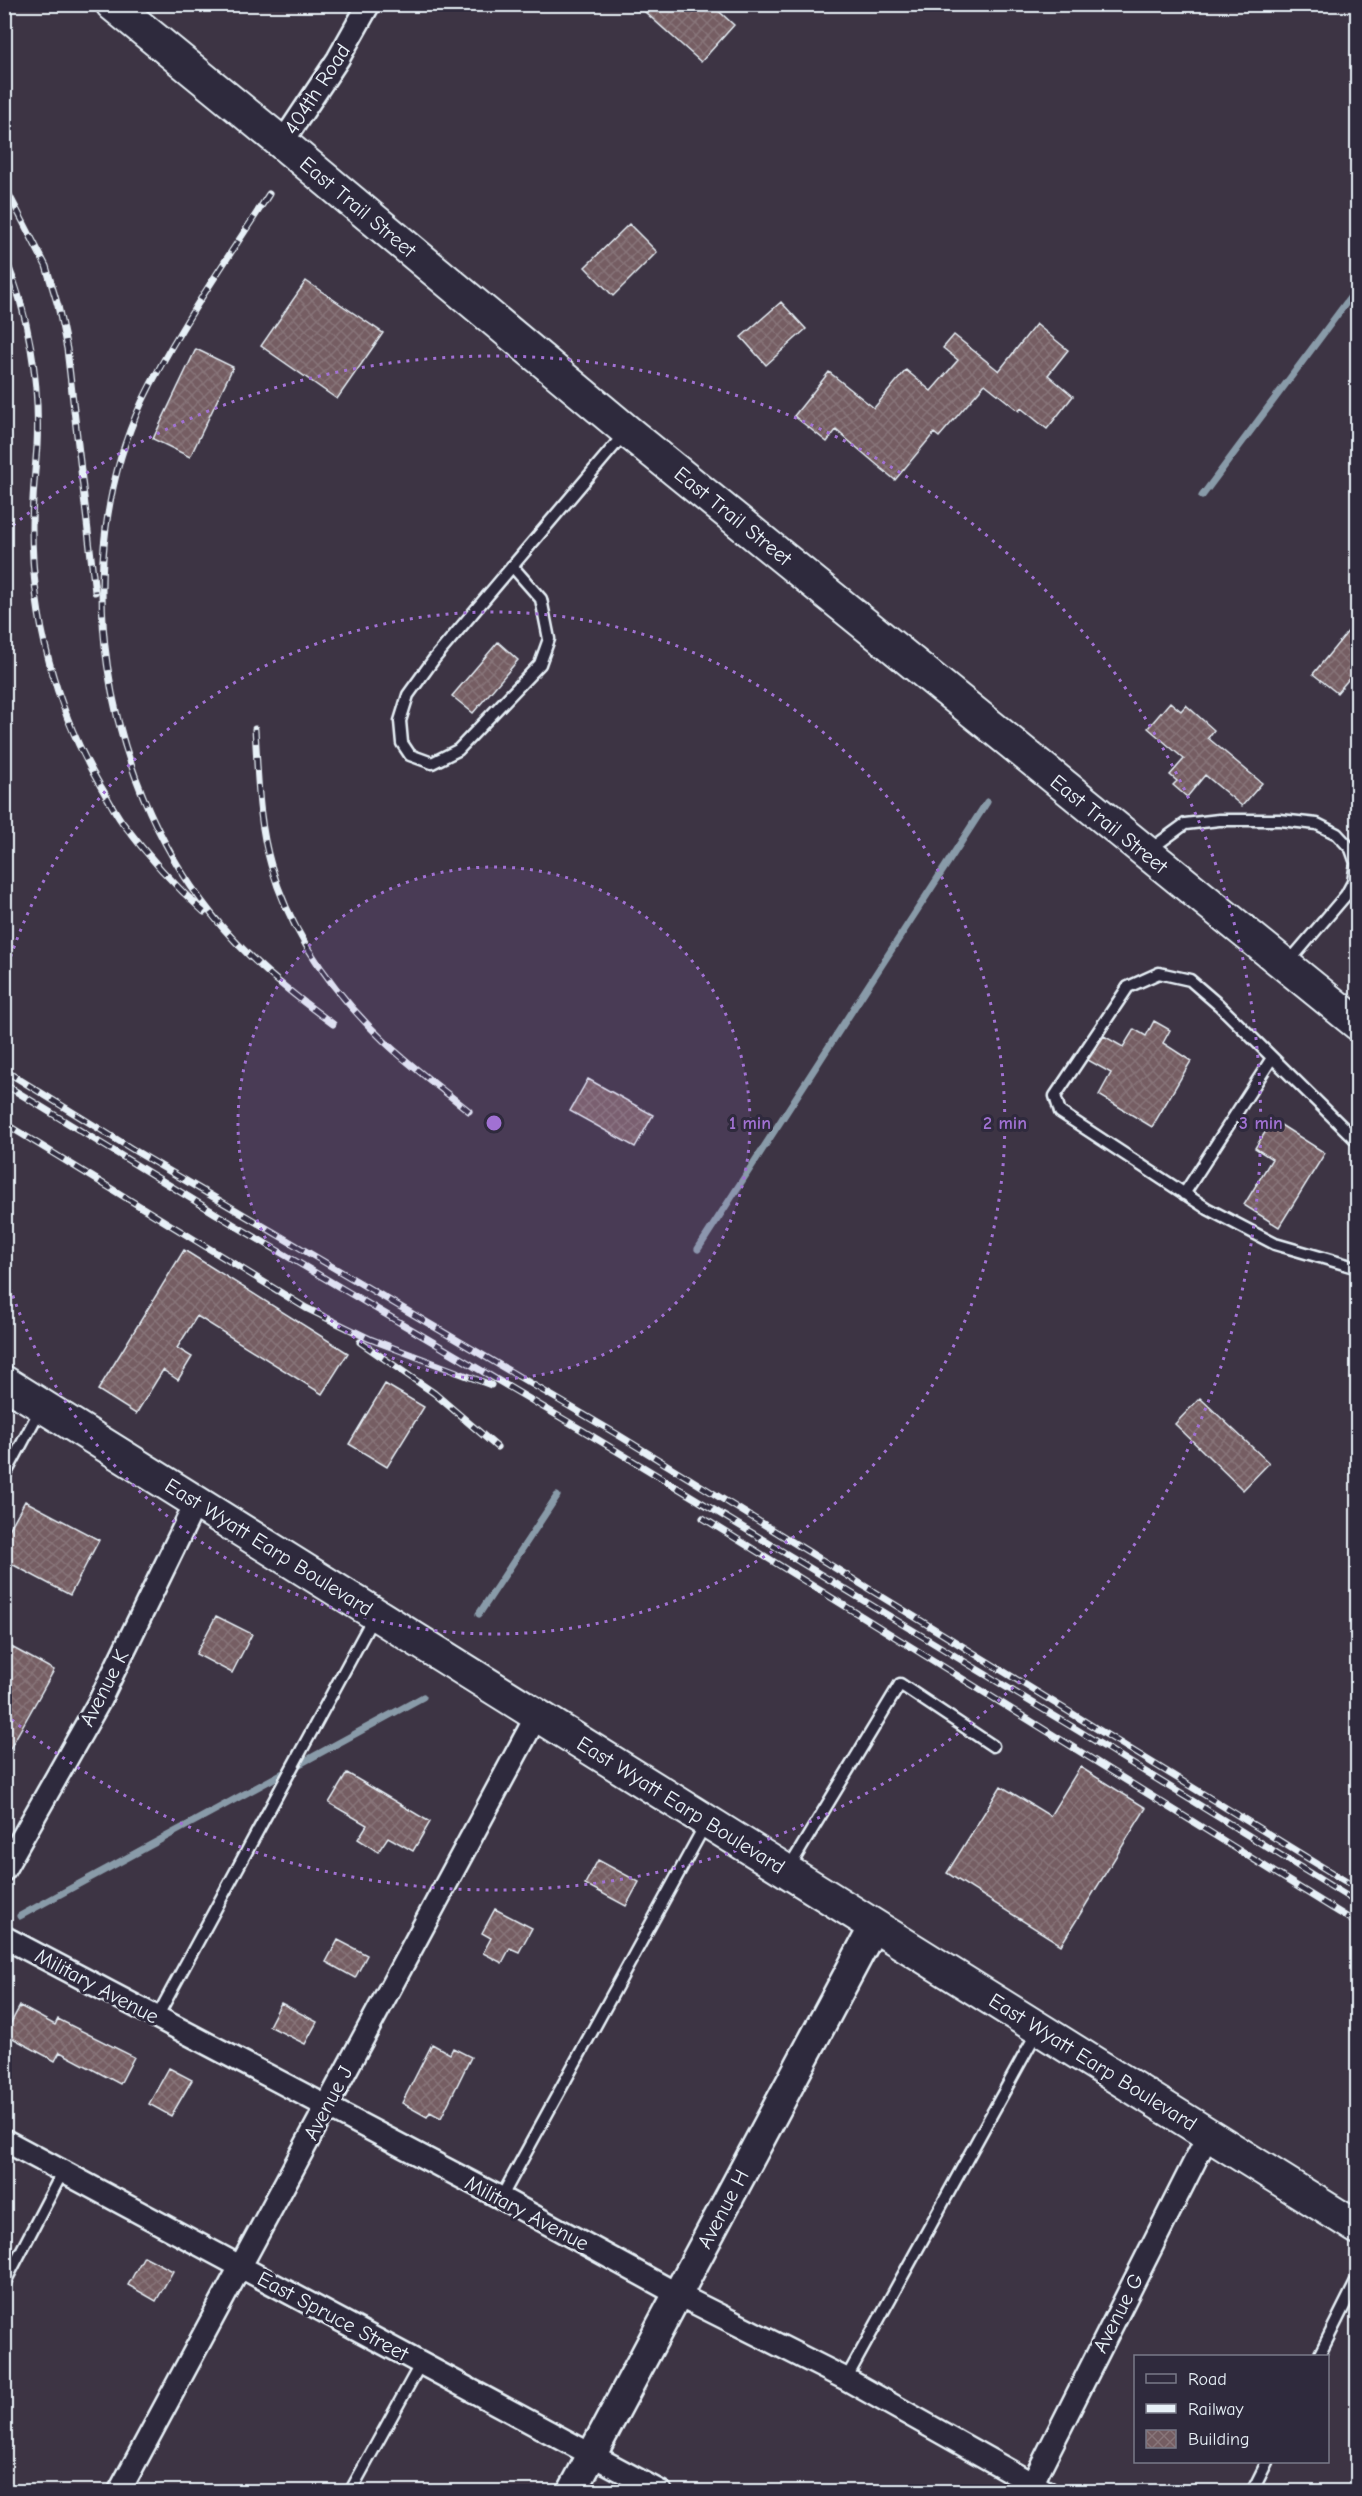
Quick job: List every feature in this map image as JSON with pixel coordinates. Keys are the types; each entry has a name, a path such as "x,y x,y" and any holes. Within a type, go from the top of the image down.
{"main road":[{"name":"East Trail Street","path":"112,4 627,431 1358,1024"},
{"name":"East Wyatt Earp Boulevard","path":"4,1382 1358,2228"}],"street":[{"name":"404th Road","path":"282,143 338,59 369,4"},
{"name":"Avenue K","path":"4,1870 99,1702 196,1502"},
{"name":"Avenue J","path":"119,2492 537,1715"},
{"name":"Avenue H","path":"572,2492 874,1926"},
{"name":"Military Avenue","path":"4,1937 501,2198 677,2294 846,2379 1036,2489"},
{"name":"Avenue G","path":"1036,2489 1208,2134"},
{"name":"East Spruce Street","path":"4,2140 661,2492"}],"lane":[{"path":"512,566 541,599 549,639 540,664 458,750 432,763 410,755 402,742 400,721 408,696 434,659 512,566 627,431"},
{"path":"1145,853 1185,824 1219,820 1280,820 1317,824 1337,834 1351,849 1356,863 1353,882 1346,895 1285,965"},
{"path":"1358,1142 1219,1005 1190,980 1159,973 1128,987 1055,1096 1060,1112 1209,1209 1275,1244 1358,1269"},
{"path":"1184,1194 1272,1058"},
{"path":"4,1477 42,1406"},
{"path":"157,2017 375,1614"},
{"path":"787,1871 900,1684 993,1746"},
{"path":"501,2198 707,1821"},
{"path":"846,2379 1039,2028"},
{"path":"4,2284 63,2171"},
{"path":"1320,2355 1358,2278"},
{"path":"350,2492 421,2363"},
{"path":"1252,2492 1266,2463"}],"building":[{"path":"636,4 711,4 734,25 701,62"},
{"path":"629,224 657,252 613,296 585,267"},
{"path":"306,281 383,333 337,399 261,346"},
{"path":"781,302 806,329 766,365 741,337"},
{"path":"1036,324 1068,350 1048,375 1073,396 1047,429 1021,408 1019,411 985,384 939,437 934,433 895,480 836,430 827,442 794,416 829,372 874,408 906,370 931,391 958,360 943,348 954,335 999,371"},
{"path":"196,349 233,367 190,457 153,439"},
{"path":"1358,619 1358,668 1337,693 1313,674"},
{"path":"498,642 518,660 473,713 452,696"},
{"path":"1170,702 1181,711 1186,705 1214,730 1208,738 1262,783 1242,806 1205,775 1187,797 1173,785 1177,781 1170,775 1184,759 1148,728"},
{"path":"1154,1021 1170,1030 1163,1043 1191,1061 1152,1127 1099,1095 1111,1073 1088,1060 1104,1036 1123,1047 1134,1029 1146,1036"},
{"path":"588,1079 653,1115 635,1147 570,1111"},
{"path":"1273,1120 1325,1153 1279,1227 1244,1205 1272,1159 1255,1148"},
{"path":"184,1250 348,1353 322,1394 197,1316 177,1348 192,1357 178,1380 163,1370 136,1414 98,1390"},
{"path":"385,1384 424,1407 387,1467 349,1444"},
{"path":"1200,1398 1269,1463 1243,1490 1175,1424"},
{"path":"25,1501 99,1540 70,1595 4,1560 4,1539"},
{"path":"216,1616 252,1634 232,1673 196,1654"},
{"path":"4,1643 54,1670 4,1759"},
{"path":"1080,1767 1146,1808 1061,1945 947,1873 1001,1786 1050,1816"},
{"path":"347,1773 430,1822 413,1851 388,1837 378,1852 358,1839 367,1825 329,1803"},
{"path":"598,1860 639,1882 626,1906 585,1884"},
{"path":"495,1909 532,1928 519,1952 510,1948 502,1963 483,1953 491,1938 482,1933"},
{"path":"338,1940 367,1955 355,1978 326,1962"},
{"path":"281,2003 317,2022 305,2044 269,2026"},
{"path":"20,2006 55,2025 58,2019 134,2057 120,2084 60,2052 55,2061 5,2034"},
{"path":"432,2044 450,2054 453,2048 471,2057 441,2118 430,2112 427,2117 402,2103"},
{"path":"169,2068 192,2080 171,2116 149,2104"},
{"path":"144,2256 173,2271 156,2301 128,2285"}],"waterway":[{"path":"1202,496 1358,287"},
{"path":"698,1249 987,802"},
{"path":"479,1614 557,1496"},
{"path":"20,1916 423,1697"}],"railway":[{"path":"4,185 46,266 58,306 67,349 95,592"},
{"path":"269,194 186,322 155,375 142,402 119,464 106,530 102,597 107,665 121,732 143,797 173,857 210,912 237,943 283,986 333,1024"},
{"path":"4,255 26,324 37,397 37,446 32,517 33,561 36,595 49,662 71,726 85,757 119,818 161,869 204,912"},
{"path":"255,729 263,832 279,890 302,938 331,982 384,1041 469,1111"},
{"path":"4,1070 137,1152 615,1433 1358,1889"},
{"path":"4,1084 236,1226 582,1430 1358,1903"},
{"path":"4,1123 306,1308 370,1339 491,1385"},
{"path":"360,1342 434,1393 497,1447"},
{"path":"703,1518 1358,1924"}]}
